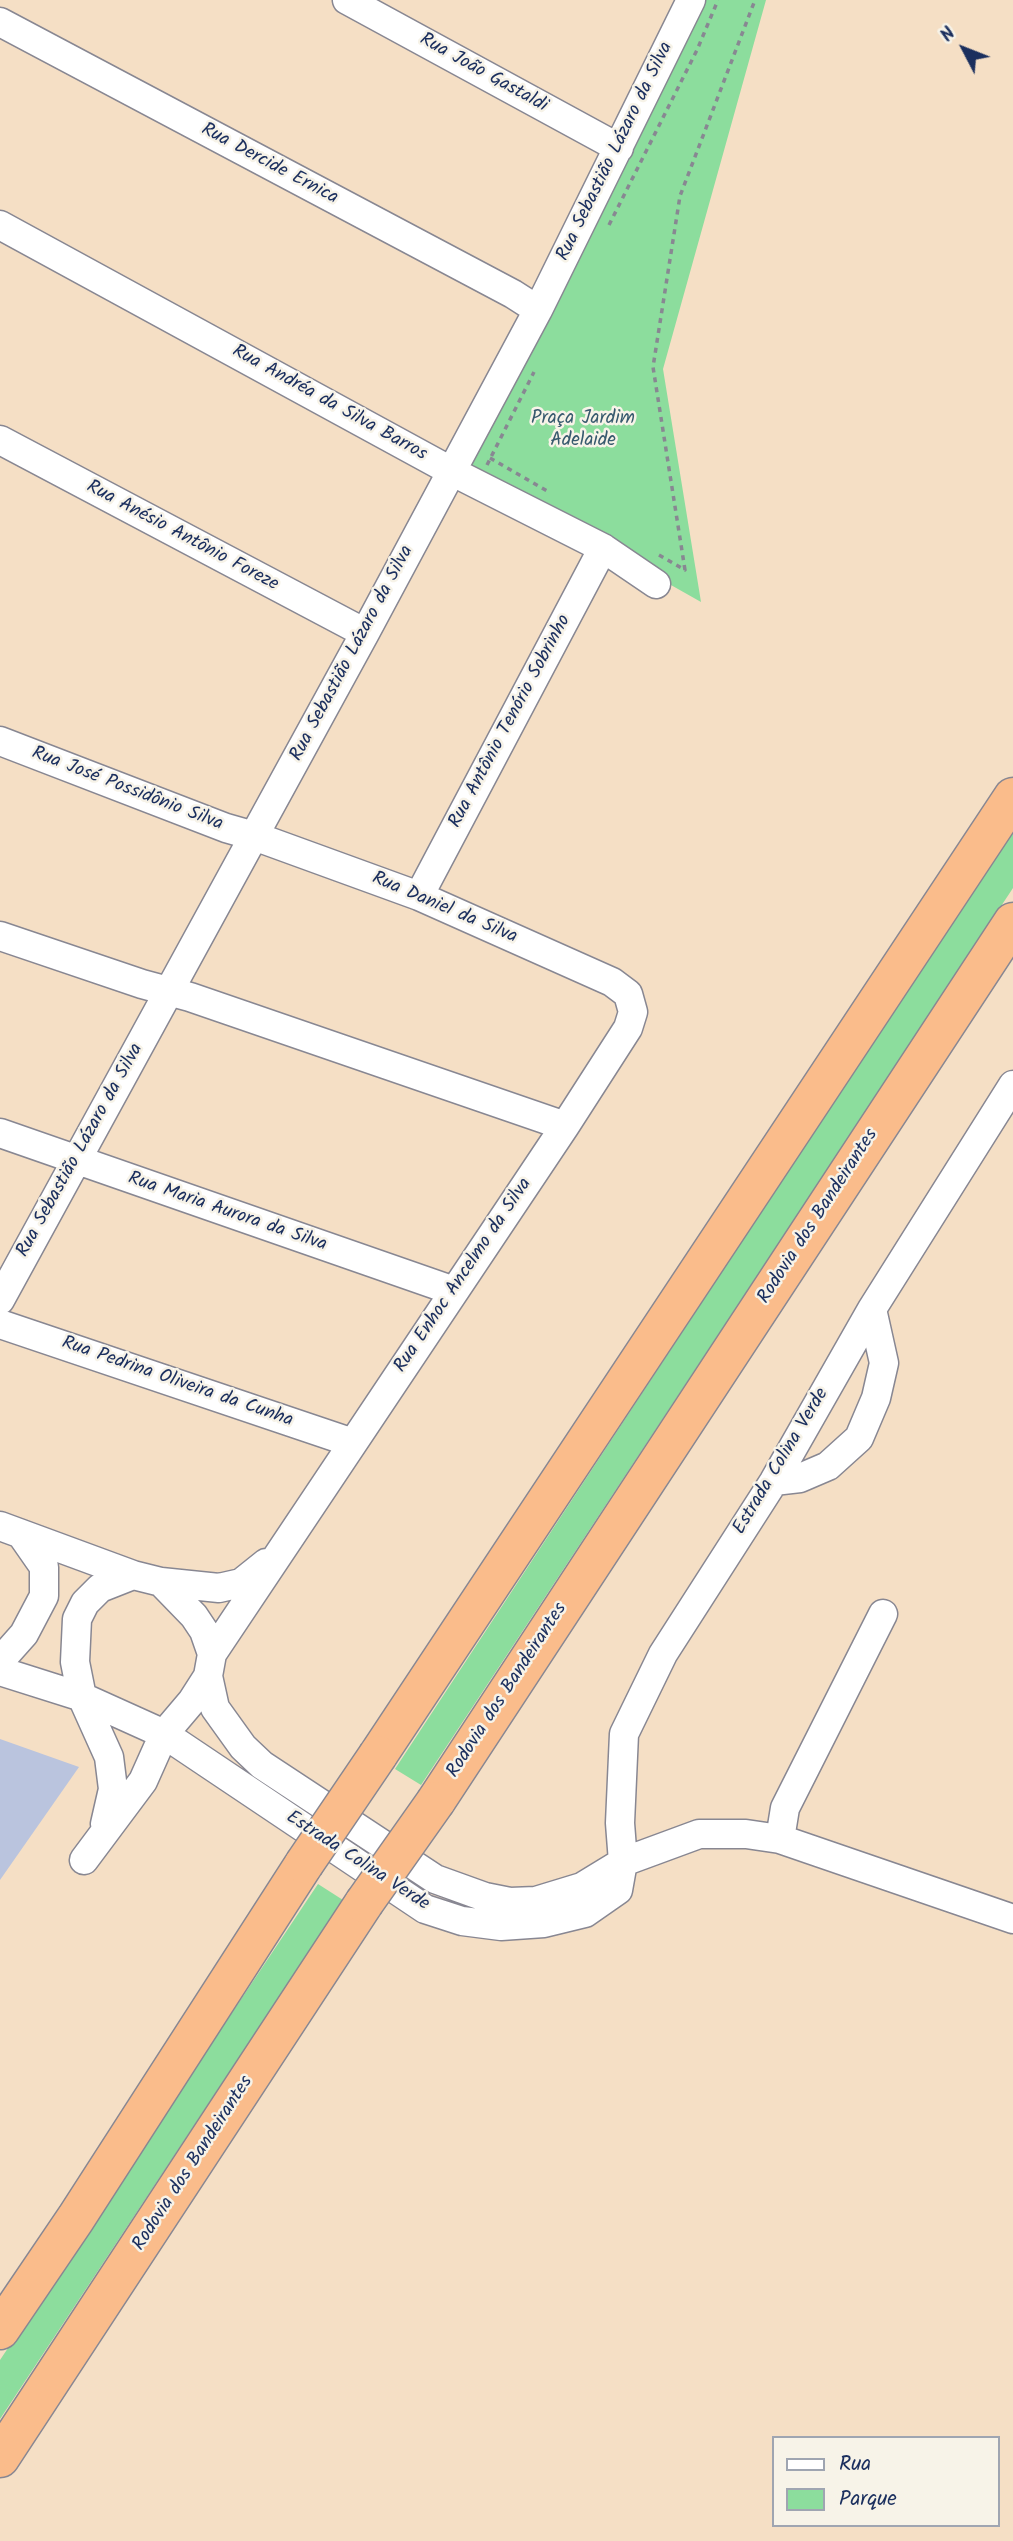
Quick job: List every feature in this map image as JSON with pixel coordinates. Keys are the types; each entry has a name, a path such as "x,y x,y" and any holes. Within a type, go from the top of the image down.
{"highway":[{"path":"0,2330 76,2218 304,1864 1013,797"},
{"name":"Rodovia dos Bandeirantes","path":"0,2458 364,1903 436,1801 1013,922"}],"street":[{"name":"Rua João Gastaldi","path":"347,0 619,148"},
{"name":"Rua Sebastião Lázaro da Silva","path":"0,1300 365,633 538,310 691,0"},
{"name":"Rua Dercide Ernica","path":"0,22 513,294 538,310"},
{"name":"Rua Andréa da Silva Barros","path":"0,225 451,471 603,548 656,584"},
{"name":"Rua Anésio Antônio Foreze","path":"0,440 365,633"},
{"name":"Rua Antônio Tenório Sobrinho","path":"419,896 603,548"},
{"name":"Rua José Possidônio Silva","path":"0,741 226,828 254,836"},
{"name":"Rua Daniel da Silva","path":"254,836 419,896 612,982 628,994"},
{"path":"0,936 203,1001 565,1126"},
{"name":"Rua Enhoc Ancelmo da Silva","path":"210,1665 279,1552 628,1028 633,1012 628,994"},
{"name":"Estrada Colina Verde","path":"164,1734 425,1909 443,1916 501,1926 522,1926 585,1913 618,1890 623,1862 620,1823 624,1734 663,1654 774,1481 872,1309 1013,1084"},
{"name":"Rua Maria Aurora da Silva","path":"0,1133 454,1291"},
{"path":"774,1481 800,1478 828,1466 859,1438 876,1398 884,1363 872,1309"},
{"name":"Rua Pedrina Oliveira da Cunha","path":"0,1324 353,1443"},
{"path":"10,1530 132,1576 161,1582 194,1616 204,1631 210,1665 192,1701 164,1734 143,1781 84,1860"},
{"path":"0,1661 24,1634 44,1596 44,1567 10,1530"},
{"name":"Rua Enhoc Ancelmo da Silva","path":"161,1582 219,1588 241,1583 279,1552"},
{"path":"104,1830 113,1789 109,1758 82,1697 75,1662 77,1619 85,1602 100,1588 132,1576"},
{"path":"780,1839 785,1808 883,1614"},
{"name":"Estrada Colina Verde","path":"210,1665 215,1708 243,1747 262,1765 435,1879 485,1897 510,1902 536,1901 582,1887 623,1862"},
{"path":"0,1671 82,1697 164,1734"},
{"path":"623,1862 699,1834 747,1834 780,1839 1013,1919"}],"path":[{"path":"650,551 685,570 653,367 680,196 755,0"},
{"path":"490,458 559,498"}],"shaded area":[{"path":"0,1739 79,1767 0,1880"}],"green space":[{"name":"Praça Jardim Adelaide","path":"706,0 766,0 663,369 701,602 471,472 468,459"},
{"path":"1013,829 1013,888 421,1785 395,1769"},
{"path":"318,1884 343,1900 0,2419 0,2360"}]}
